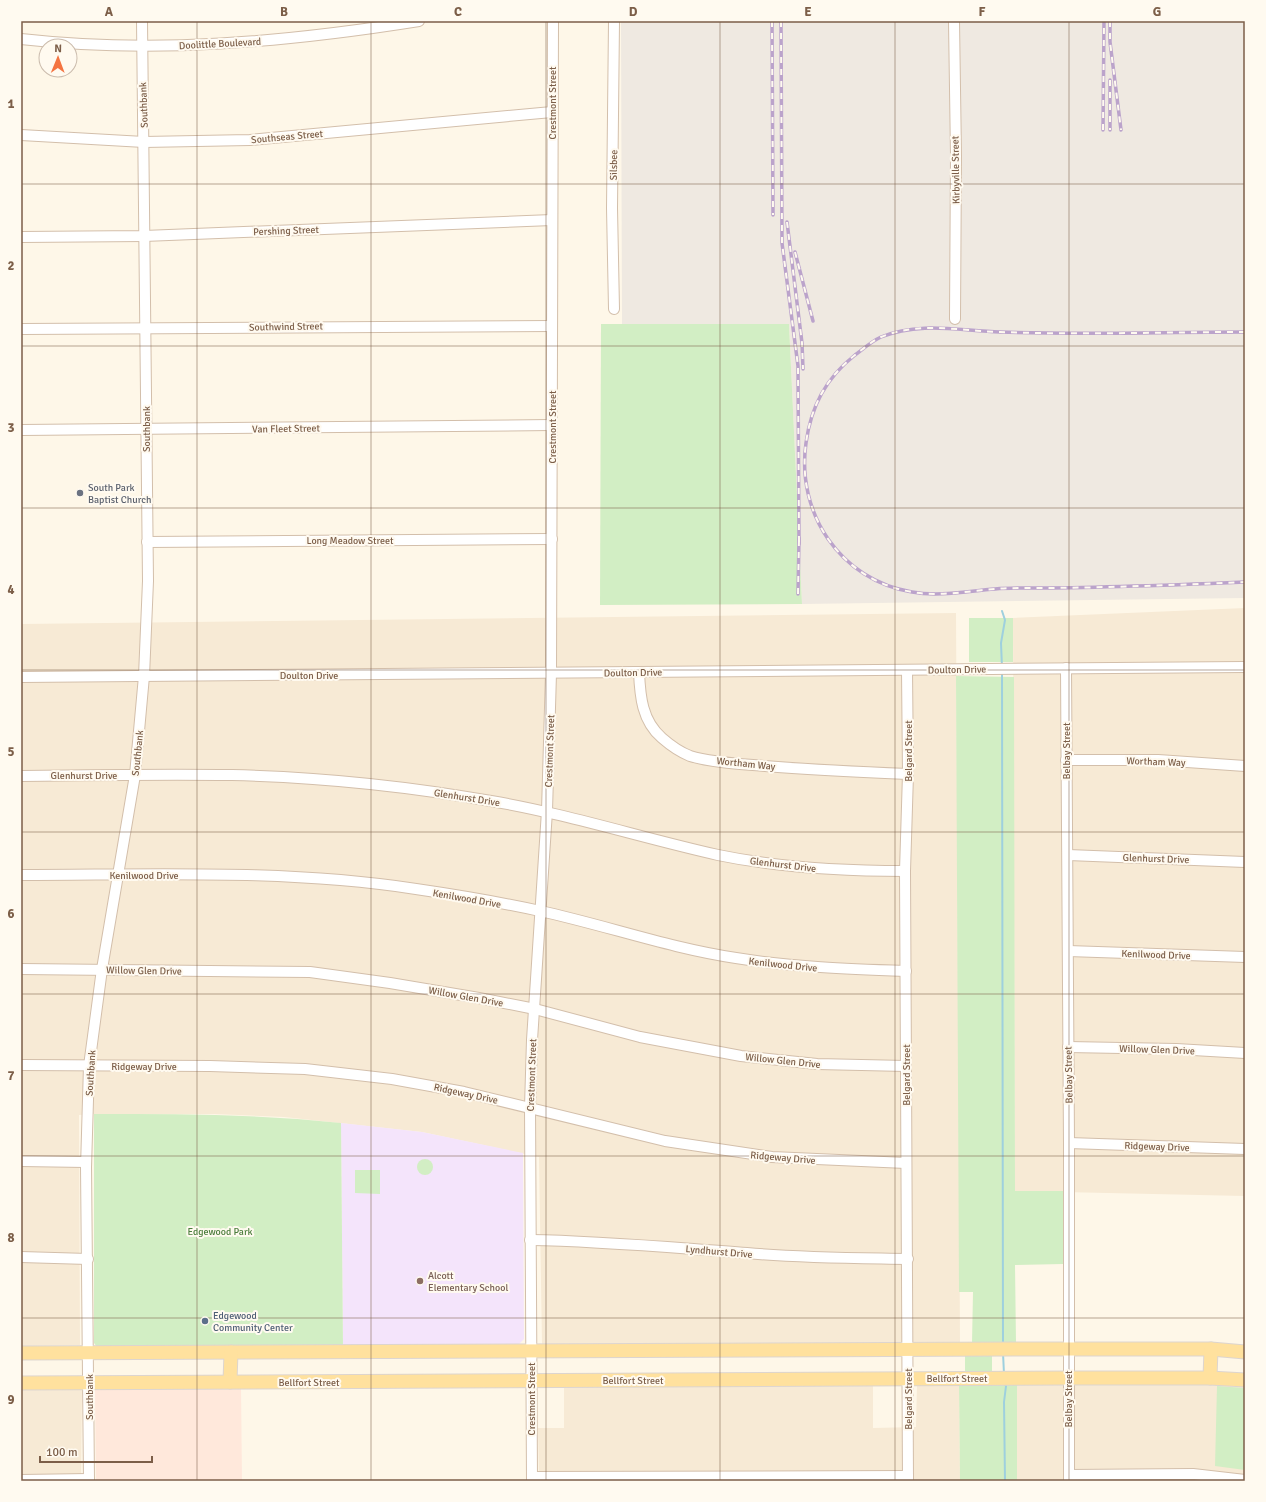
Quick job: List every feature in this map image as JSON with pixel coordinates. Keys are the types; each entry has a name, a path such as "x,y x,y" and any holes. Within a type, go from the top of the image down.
{"main road":[{"path":"1210,1378 1211,1349"},
{"path":"21,1353 1211,1349 1245,1352"},
{"path":"230,1382 231,1352"},
{"name":"Bellfort Street","path":"21,1383 908,1378 1210,1378 1245,1380"}],"street":[{"name":"Southbank","path":"89,1480 89,1352 86,1162 89,1066 102,970 135,775 144,676 148,581 144,142 141,46 142,21"},
{"name":"Doolittle Boulevard","path":"21,39 66,44 141,46 228,44 305,38 419,21"},
{"name":"Crestmont Street","path":"532,1479 530,1107 540,911 547,811 551,673 553,21"},
{"name":"Silsbee","path":"614,21 612,200 614,309"},
{"name":"Kirbyville Street","path":"954,21 956,156 955,319"},
{"name":"Southseas Street","path":"21,135 144,142 250,140 552,112"},
{"name":"Pershing Street","path":"21,237 144,236 552,220"},
{"name":"Southwind Street","path":"21,329 552,326"},
{"name":"Van Fleet Street","path":"21,430 551,425"},
{"name":"Long Meadow Street","path":"147,542 552,539"},
{"name":"Doulton Drive","path":"21,677 1245,667"},
{"name":"Belbay Street","path":"1066,668 1068,855 1069,1478"},
{"name":"Belgard Street","path":"907,670 908,774 906,871 906,1163 908,1259 908,1478"},
{"name":"Wortham Way","path":"639,672 640,697 644,712 652,726 661,737 674,748 690,755 750,764 816,770 908,774"},
{"name":"Wortham Way","path":"1066,760 1158,760 1245,766"},
{"name":"Glenhurst Drive","path":"21,776 232,775 319,780 402,788 547,811 683,846 750,860 822,869 906,871"},
{"name":"Glenhurst Drive","path":"1068,855 1245,862"},
{"name":"Kenilwood Drive","path":"21,875 228,874 314,878 413,889 540,911 646,939 734,958 821,968 906,971"},
{"name":"Kenilwood Drive","path":"1068,952 1245,956"},
{"name":"Willow Glen Drive","path":"21,969 310,972 390,983 535,1009 640,1037 741,1056 818,1064 906,1066"},
{"name":"Willow Glen Drive","path":"1068,1047 1245,1053"},
{"name":"Ridgeway Drive","path":"21,1065 210,1066 305,1069 392,1078 530,1107 658,1140 738,1153 802,1159 906,1163"},
{"name":"Ridgeway Drive","path":"1069,1143 1245,1149"},
{"path":"21,1161 86,1162"},
{"name":"Lyndhurst Drive","path":"530,1240 636,1243 748,1254 826,1258 908,1259"},
{"path":"21,1257 88,1259"},
{"path":"1069,1478 1193,1474 1245,1480"},
{"path":"532,1479 908,1478"},
{"path":"21,1480 89,1480"}],"shaded area":[{"path":"621,21 1245,21 1245,598 802,604 789,324 622,324"},
{"path":"1245,608 1245,1196 1015,1191 1013,618"},
{"path":"956,613 960,1343 542,1344 539,1157 422,1132 284,1117 214,1114 94,1114 79,1115 80,1345 21,1346 21,624"},
{"path":"341,1123 422,1132 523,1153 524,1339 516,1347 343,1348"},
{"path":"1017,1381 1245,1384 1245,1481 1017,1481"},
{"path":"959,1385 960,1481 539,1481 538,1428 564,1428 564,1387 873,1386 873,1428 916,1427 917,1386"},
{"path":"241,1388 242,1481 96,1481 95,1389"},
{"path":"21,1389 82,1389 81,1481 21,1481"}],"green space":[{"path":"601,324 789,324 802,604 600,605"},
{"path":"969,618 1013,618 1013,662 969,662"},
{"path":"956,676 1014,677 1015,1191 1063,1191 1063,1264 1015,1265 1016,1343 972,1343 973,1292 959,1292"},
{"name":"Edgewood Park","path":"94,1114 187,1114 248,1116 341,1123 343,1348 97,1347 94,1343"},
{"path":"425,1159 431,1161 433,1167 431,1173 425,1175 419,1173 417,1167 419,1161"},
{"path":"355,1170 380,1170 380,1194 355,1193"},
{"path":"965,1353 992,1353 992,1374 965,1374"},
{"path":"1017,1384 1017,1481 960,1481 959,1385"},
{"path":"1217,1386 1245,1388 1245,1470 1215,1466"}],"waterway":[{"path":"1002,611 1005,620 1001,643 1002,667"},
{"path":"1002,673 1003,1344"},
{"path":"1003,1353 1004,1374"},
{"path":"1004,1383 1006,1386 1004,1402 1005,1481"}],"railway":[{"path":"772,21 773,215"},
{"path":"781,21 782,243 798,366 799,544"},
{"path":"1103,130 1104,21"},
{"path":"1110,21 1110,42 1121,130"},
{"path":"1110,80 1110,130"},
{"path":"787,222 802,343 803,369"},
{"path":"795,252 813,321"},
{"path":"1245,332 1061,333 1000,332 940,328 910,329 896,332 881,337 868,345 845,364 828,383 816,405 808,430 805,469 808,494 816,518 828,539 844,558 864,574 886,585 912,592 943,594 1008,588 1112,587 1245,582"},
{"path":"798,594 799,538"}],"place":[{"name":"South Park Baptist Church","path":"80,493"},
{"name":"Alcott Elementary School","path":"420,1281"},
{"name":"Edgewood Community Center","path":"205,1321"}]}
